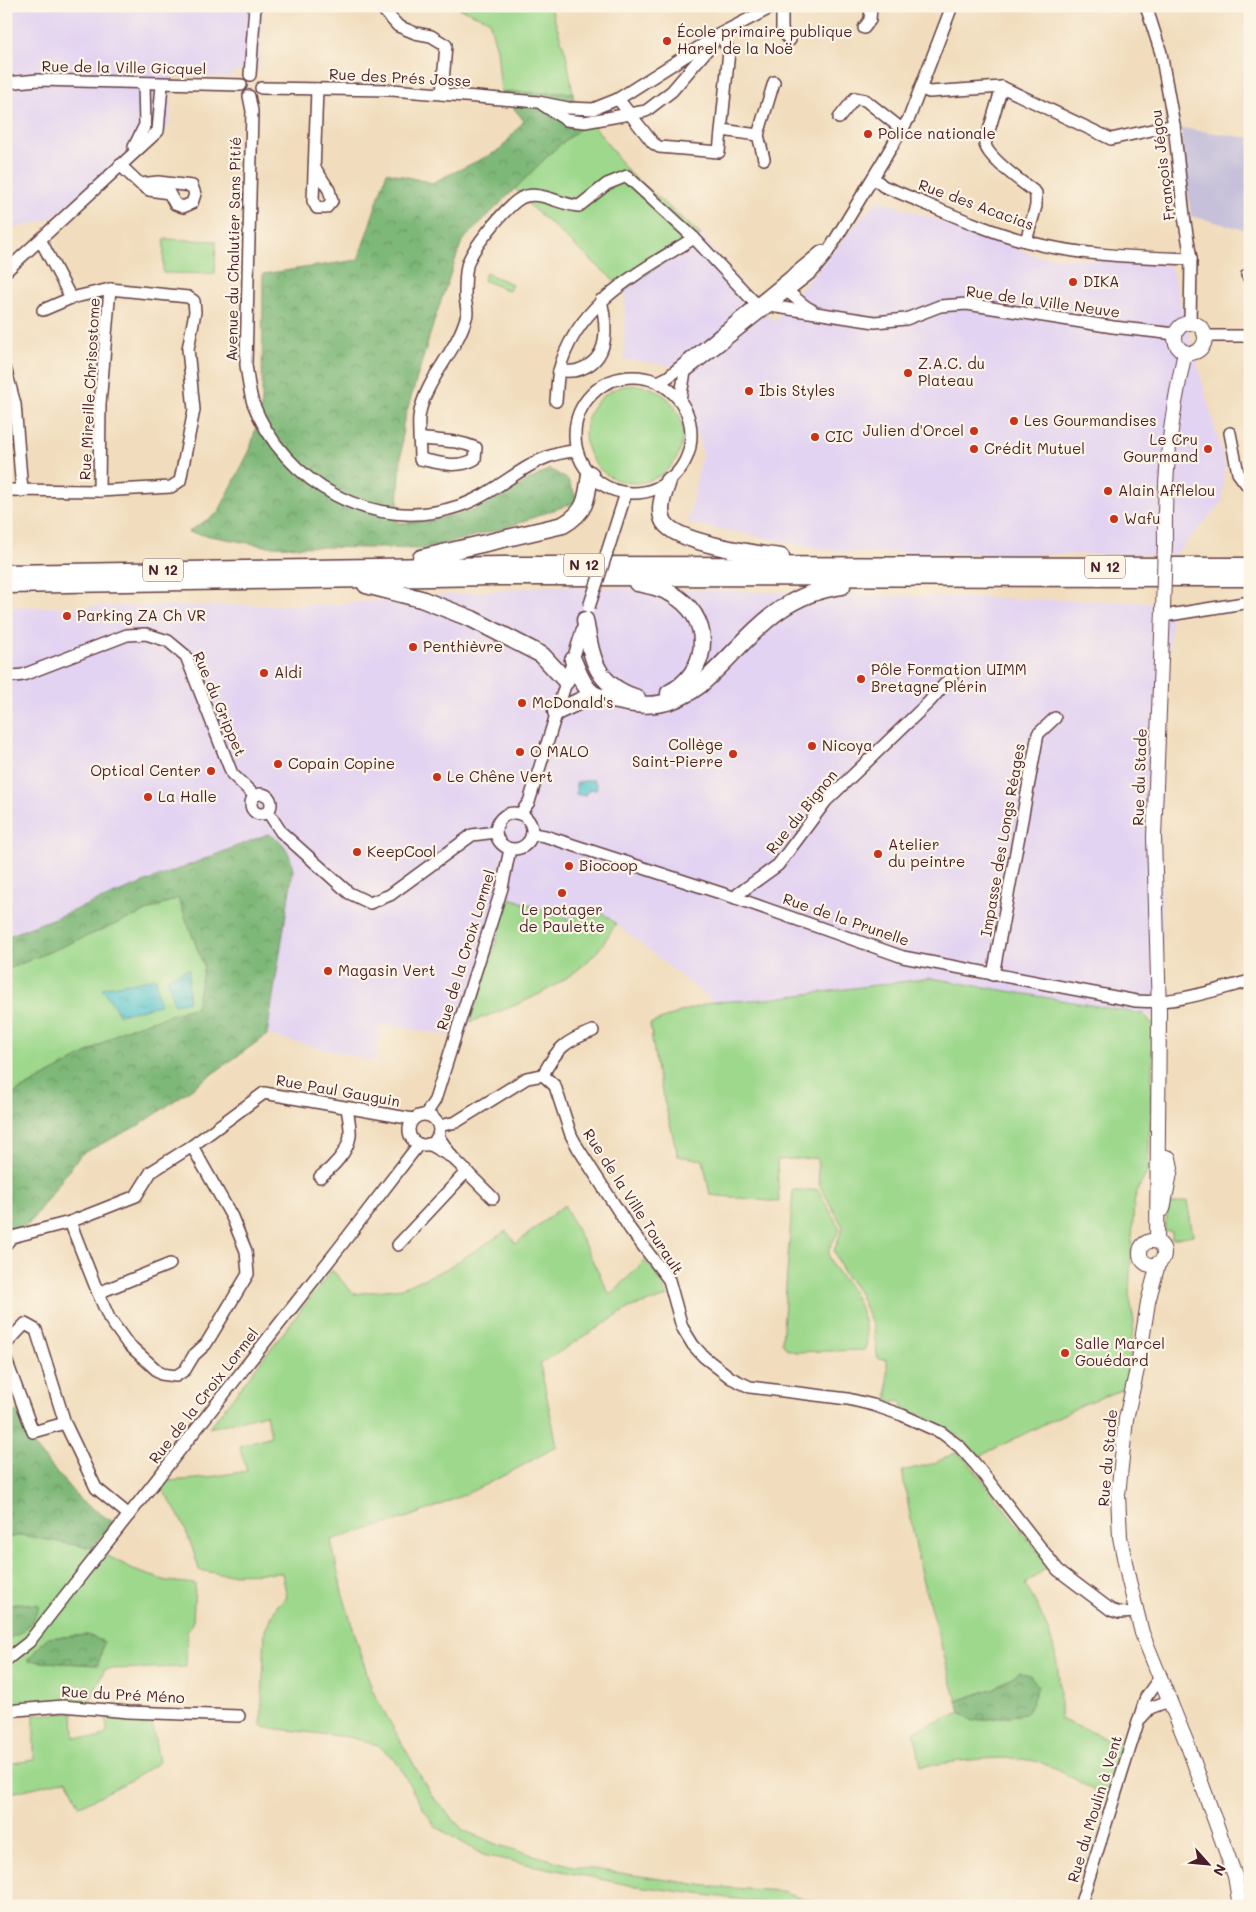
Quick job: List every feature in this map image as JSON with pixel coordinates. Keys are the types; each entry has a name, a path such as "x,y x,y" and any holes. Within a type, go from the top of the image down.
{"highway":[{"path":"346,573 376,560 433,556 563,526 576,518 587,501 590,474"},
{"path":"668,481 663,497 662,513 664,522 673,532 692,540 798,559 817,565"},
{"name":"N 12","path":"6,573 299,574 817,565 1250,566"},
{"path":"346,573 472,619 542,655 555,666 566,681"},
{"name":"N 12","path":"346,573 909,579 1250,578"},
{"name":"N 12","path":"6,585 274,574"},
{"path":"587,614 593,660 603,677 618,691 638,698 663,696 684,684 692,676 697,666 702,646 701,634 692,612 685,604 667,592 619,576"},
{"path":"556,712 582,700 600,697 649,706 675,700 700,685 768,618 794,600 824,589 909,579"},
{"path":"573,660 584,684 600,697"}],"main road":[{"path":"1190,322 1202,328 1205,336 1199,350 1190,353 1185,352 1176,343 1175,334 1181,326 1190,322"},
{"name":"Rue du Stade","path":"1151,1242 1164,1157 1160,1109 1154,837 1167,451 1174,398 1185,352"},
{"path":"1157,1226 1163,1212 1169,1177 1164,1157"},
{"name":"Rue du Stade","path":"1152,1264 1140,1253 1151,1242 1157,1226 1156,1206"},
{"name":"Rue du Stade","path":"1151,1242 1165,1250 1164,1258 1152,1264"},
{"name":"Rue du Stade","path":"1152,1264 1139,1360 1126,1419 1118,1496 1120,1536 1142,1633 1171,1700 1235,1876 1240,1906"}],"street":[{"path":"250,76 255,6"},
{"path":"380,6 398,26 415,33 431,36 446,45 442,94"},
{"name":"Rue des Prés Josse","path":"261,88 392,90 538,102 568,108 593,109 618,99 720,34 774,6"},
{"path":"782,6 782,31 790,40"},
{"path":"864,28 870,20 871,6"},
{"name":"François Jégou","path":"1146,6 1162,53 1174,125 1184,216 1192,259 1190,322"},
{"path":"658,382 668,377 756,304 813,271 903,130 922,89 949,8"},
{"path":"618,99 653,143 663,148 719,152 729,51 720,34"},
{"name":"Rue des Prés Josse","path":"538,102 566,120 585,122 646,111 662,100 720,34"},
{"path":"250,76 259,79 261,88 258,93 249,96 242,91 241,85 245,78 250,76"},
{"name":"Rue de la Ville Gicquel","path":"6,83 38,80 162,85 241,85"},
{"path":"764,159 758,135 774,82"},
{"path":"130,155 145,125 144,84"},
{"path":"6,271 41,241 130,155 158,131 162,85"},
{"path":"1002,87 985,144 986,150 1036,194 1038,199 1026,241"},
{"path":"922,89 929,92 1002,87 1112,138 1174,125"},
{"path":"315,168 317,89"},
{"name":"Avenue du Chalutier Sans Pitié","path":"249,96 252,111 246,366 253,401 267,430 282,454 305,476 342,500 386,513 437,512 475,500 554,453 577,451"},
{"path":"839,118 855,98 865,100 903,130"},
{"path":"722,130 758,135"},
{"path":"120,165 140,184"},
{"path":"419,438 440,442 460,441 476,448 475,459 466,465 446,465 420,459 419,438 419,417 427,394 460,334 467,316 465,297 467,264 486,233 521,198 540,195 565,206 579,206 607,184 627,176 694,238 756,304 756,311 723,336 718,345"},
{"name":"Rue des Acacias","path":"874,178 883,186 961,219 1026,241 1108,255 1192,259"},
{"path":"680,400 685,372 769,307 805,265 839,233"},
{"path":"556,401 559,371 571,340 588,315 601,300 617,287 694,238"},
{"path":"41,241 71,298"},
{"path":"6,490 99,491 172,487 180,480 194,410 188,349 195,312 194,301 188,297 110,289 71,298 43,310"},
{"name":"Rue Mireille Chrisostome","path":"99,491 100,404 110,289"},
{"name":"Rue de la Ville Neuve","path":"783,290 804,307 820,313"},
{"path":"559,371 578,371 592,363 600,354 606,342 606,322 601,300"},
{"name":"Rue de la Ville Neuve","path":"756,304 875,322 906,319 940,306 967,304 1113,327 1175,334"},
{"path":"1205,336 1250,336"},
{"path":"6,371 14,404 22,490"},
{"path":"623,377 641,377 658,382 680,400 689,418 691,442 687,457 679,470 668,481 655,489 641,493 626,493 612,490 590,474 577,451 575,435 577,419 584,404 594,392 608,382 623,377"},
{"path":"1230,433 1238,473 1246,485 1250,483"},
{"path":"520,814 529,802 626,493"},
{"path":"1163,613 1250,602"},
{"name":"Rue du Grippet","path":"6,677 23,675 127,635 146,634 168,641 186,656 232,774 255,796 251,800 252,809 259,814 268,812 281,832 348,893 370,903 390,895 472,835 492,832"},
{"name":"Rue du Bignon","path":"736,898 738,894 778,865 826,801 930,702 952,676"},
{"name":"Impasse des Longs Réages","path":"993,975 1038,734 1055,718"},
{"path":"509,813 520,814 530,822 532,834 527,844 516,849 510,849 500,843 492,832 503,816 509,813"},
{"name":"Rue de la Prunelle","path":"532,834 545,836 736,898 904,957 1136,1001 1178,1000 1250,981"},
{"name":"Rue de la Croix Lormel","path":"426,1114 435,1100 448,1059 502,888 510,849"},
{"path":"423,1144 439,1131 528,1078 543,1074 550,1058 572,1038 594,1031"},
{"name":"Rue de la Ville Tourault","path":"543,1074 555,1086 570,1135 630,1229 669,1280 682,1327 693,1345 704,1357 731,1378 750,1387 848,1399 902,1415 942,1433 960,1447 976,1465 1058,1570 1111,1610 1120,1614 1137,1612"},
{"name":"Rue Paul Gauguin","path":"6,1244 12,1237 70,1222 136,1196 151,1172 192,1146 264,1093 413,1119"},
{"path":"320,1177 331,1168 344,1150 350,1136 347,1108"},
{"path":"453,1158 439,1131 435,1118 426,1114 413,1119 409,1133 423,1144 453,1158 492,1198"},
{"name":"Rue de la Croix Lormel","path":"6,1660 29,1642 423,1144"},
{"path":"70,1222 98,1293 119,1334 161,1374 176,1376 184,1370 194,1355 206,1344 248,1274 246,1252 231,1214 192,1146"},
{"path":"398,1245 467,1171"},
{"path":"98,1293 170,1264"},
{"path":"6,1344 25,1324 36,1330 65,1423 96,1488 129,1514"},
{"path":"6,1360 33,1432 65,1423"},
{"name":"Rue du Moulin à Vent","path":"1080,1906 1146,1696 1161,1676"},
{"name":"Rue du Moulin à Vent","path":"1138,1721 1150,1708 1171,1700"},
{"name":"Rue du Pré Méno","path":"6,1711 63,1706 128,1712 239,1716"}],"shaded area":[{"path":"6,6 263,6 259,69 235,71 229,77 172,76 170,125 48,220 6,230"},
{"path":"1180,128 1250,138 1250,231 1191,216"},
{"path":"878,199 1037,256 1170,265 1225,464 1222,503 1175,555 840,552 688,523 702,452 679,367 624,359 625,290 701,235 773,322"},
{"path":"550,586 1172,603 1160,834 1164,1018 931,978 768,999 713,1002 599,910 584,908 570,919 510,898 467,1032 455,1036 381,1024 377,1062 267,1035 293,870 268,834 6,937 6,607 327,605"}],"green space":[{"path":"454,6 550,6 566,54 573,93 501,92 497,50 489,20"},
{"path":"501,92 573,93 575,108 590,120 555,149 462,241 436,315 403,424 397,523 427,521 475,510 550,469 568,480 578,501 505,528 424,549 265,546 188,532 218,513 250,450 262,403 263,274 358,260 387,172 432,183 500,150 524,121"},
{"path":"590,120 628,172 701,235 625,290 528,204 515,188 555,149"},
{"path":"164,239 216,241 215,274 163,273"},
{"path":"486,273 512,284 509,291 483,280"},
{"path":"634,385 653,389 668,400 679,415 683,434 679,453 668,468 653,479 634,483 615,479 600,468 589,453 585,434 589,415 600,400 615,389"},
{"path":"268,834 282,843 290,857 293,870 267,1035 143,1123 81,1154 28,1225 6,1236 6,1089 9,1096 84,1055 123,1030 196,1007 204,966 178,898 6,970 6,937"},
{"path":"178,898 204,966 196,1007 123,1030 84,1055 9,1096 6,1089 6,970"},
{"path":"510,898 570,919 584,908 599,910 616,924 595,954 564,979 519,1004 470,1022"},
{"path":"931,978 1143,1014 1154,1025 1148,1171 1137,1191 1134,1203 1129,1294 1134,1321 1126,1388 1084,1404 978,1457 960,1437 921,1415 904,1409 901,1400 888,1402 887,1360 878,1359 873,1327 859,1293 843,1272 834,1251 843,1227 819,1184 817,1158 777,1160 779,1202 710,1195 703,1160 678,1156 657,1072 650,1024 713,1002 768,999"},
{"path":"793,1190 818,1190 840,1229 829,1250 829,1255 833,1266 850,1288 860,1309 867,1338 864,1350 795,1352 787,1349 782,1342"},
{"path":"1187,1201 1193,1235 1172,1239 1172,1232 1164,1231 1169,1205"},
{"path":"564,1205 610,1295 645,1261 653,1269 668,1297 631,1307 540,1364 557,1446 503,1476 428,1510 331,1540 342,1592 372,1690 431,1795 463,1830 498,1845 573,1866 714,1887 782,1891 828,1906 789,1906 629,1885 483,1855 435,1826 419,1802 397,1762 378,1745 349,1737 261,1727 265,1630 277,1606 287,1597 282,1573 220,1574 199,1570 184,1527 174,1507 161,1488 167,1481 196,1479 247,1471 239,1446 271,1436 266,1414 209,1428 332,1270 354,1294 402,1288 446,1269 506,1231 516,1244"},
{"path":"19,1410 30,1441 81,1501 113,1522 92,1548 21,1535 6,1538 6,1417"},
{"path":"957,1452 969,1463 1049,1566 1025,1584 1043,1618 1054,1649 1059,1680 1060,1719 1124,1746 1106,1799 1054,1768 1025,1759 980,1759 921,1766 914,1731 961,1712 973,1721 1024,1714 1019,1672 995,1688 957,1701 921,1575 902,1471 932,1464"},
{"path":"21,1535 92,1548 139,1572 167,1581 195,1584 193,1621 187,1632 186,1667 105,1669 89,1703 6,1705 6,1638 23,1631 35,1616 39,1605 19,1603 6,1607 6,1538","holes":["87,1635 103,1642 97,1665 27,1661 47,1638"]},
{"path":"19,1603 39,1605 35,1616 23,1631 6,1638 6,1607"},
{"path":"88,1635 104,1642 98,1665 27,1661 47,1638"},
{"path":"1019,1672 1030,1675 1038,1686 1032,1703 1025,1714 973,1721 961,1712 957,1701 995,1688"},
{"path":"73,1713 74,1737 99,1738 107,1733 107,1717 151,1718 159,1762 131,1780 80,1806 67,1780 6,1794 6,1764 34,1760 34,1715"}],"water":[{"path":"594,780 597,785 596,790 590,789 584,796 576,794 576,783"},
{"path":"189,969 188,1001 174,1004 167,977"},
{"path":"156,978 159,1005 120,1015 102,988"}],"place":[{"name":"École primaire publique Harel de la Noë","path":"667,41"},
{"name":"Police nationale","path":"868,134"},
{"name":"DIKA","path":"1073,282"},
{"name":"Z.A.C. du Plateau","path":"908,373"},
{"name":"Ibis Styles","path":"749,391"},
{"name":"Les Gourmandises","path":"1014,421"},
{"name":"Julien d'Orcel","path":"974,431"},
{"name":"CIC","path":"815,437"},
{"name":"Crédit Mutuel","path":"974,449"},
{"name":"Le Cru Gourmand","path":"1208,449"},
{"name":"Alain Afflelou","path":"1108,491"},
{"name":"Wafu","path":"1114,519"},
{"name":"Parking ZA Ch VR","path":"67,616"},
{"name":"Penthièvre","path":"413,647"},
{"name":"Aldi","path":"264,673"},
{"name":"Pôle Formation UIMM Bretagne Plérin","path":"861,679"},
{"name":"McDonald's","path":"522,703"},
{"name":"Nicoya","path":"812,746"},
{"name":"O MALO","path":"520,752"},
{"name":"Collège Saint-Pierre","path":"733,754"},
{"name":"Copain Copine","path":"278,764"},
{"name":"Optical Center","path":"211,771"},
{"name":"Le Chêne Vert","path":"437,777"},
{"name":"La Halle","path":"148,797"},
{"name":"KeepCool","path":"357,852"},
{"name":"Atelier du peintre","path":"878,854"},
{"name":"Biocoop","path":"569,866"},
{"name":"Le potager de Paulette","path":"562,893"},
{"name":"Magasin Vert","path":"328,971"},
{"name":"Salle Marcel Gouédard","path":"1065,1353"}]}
